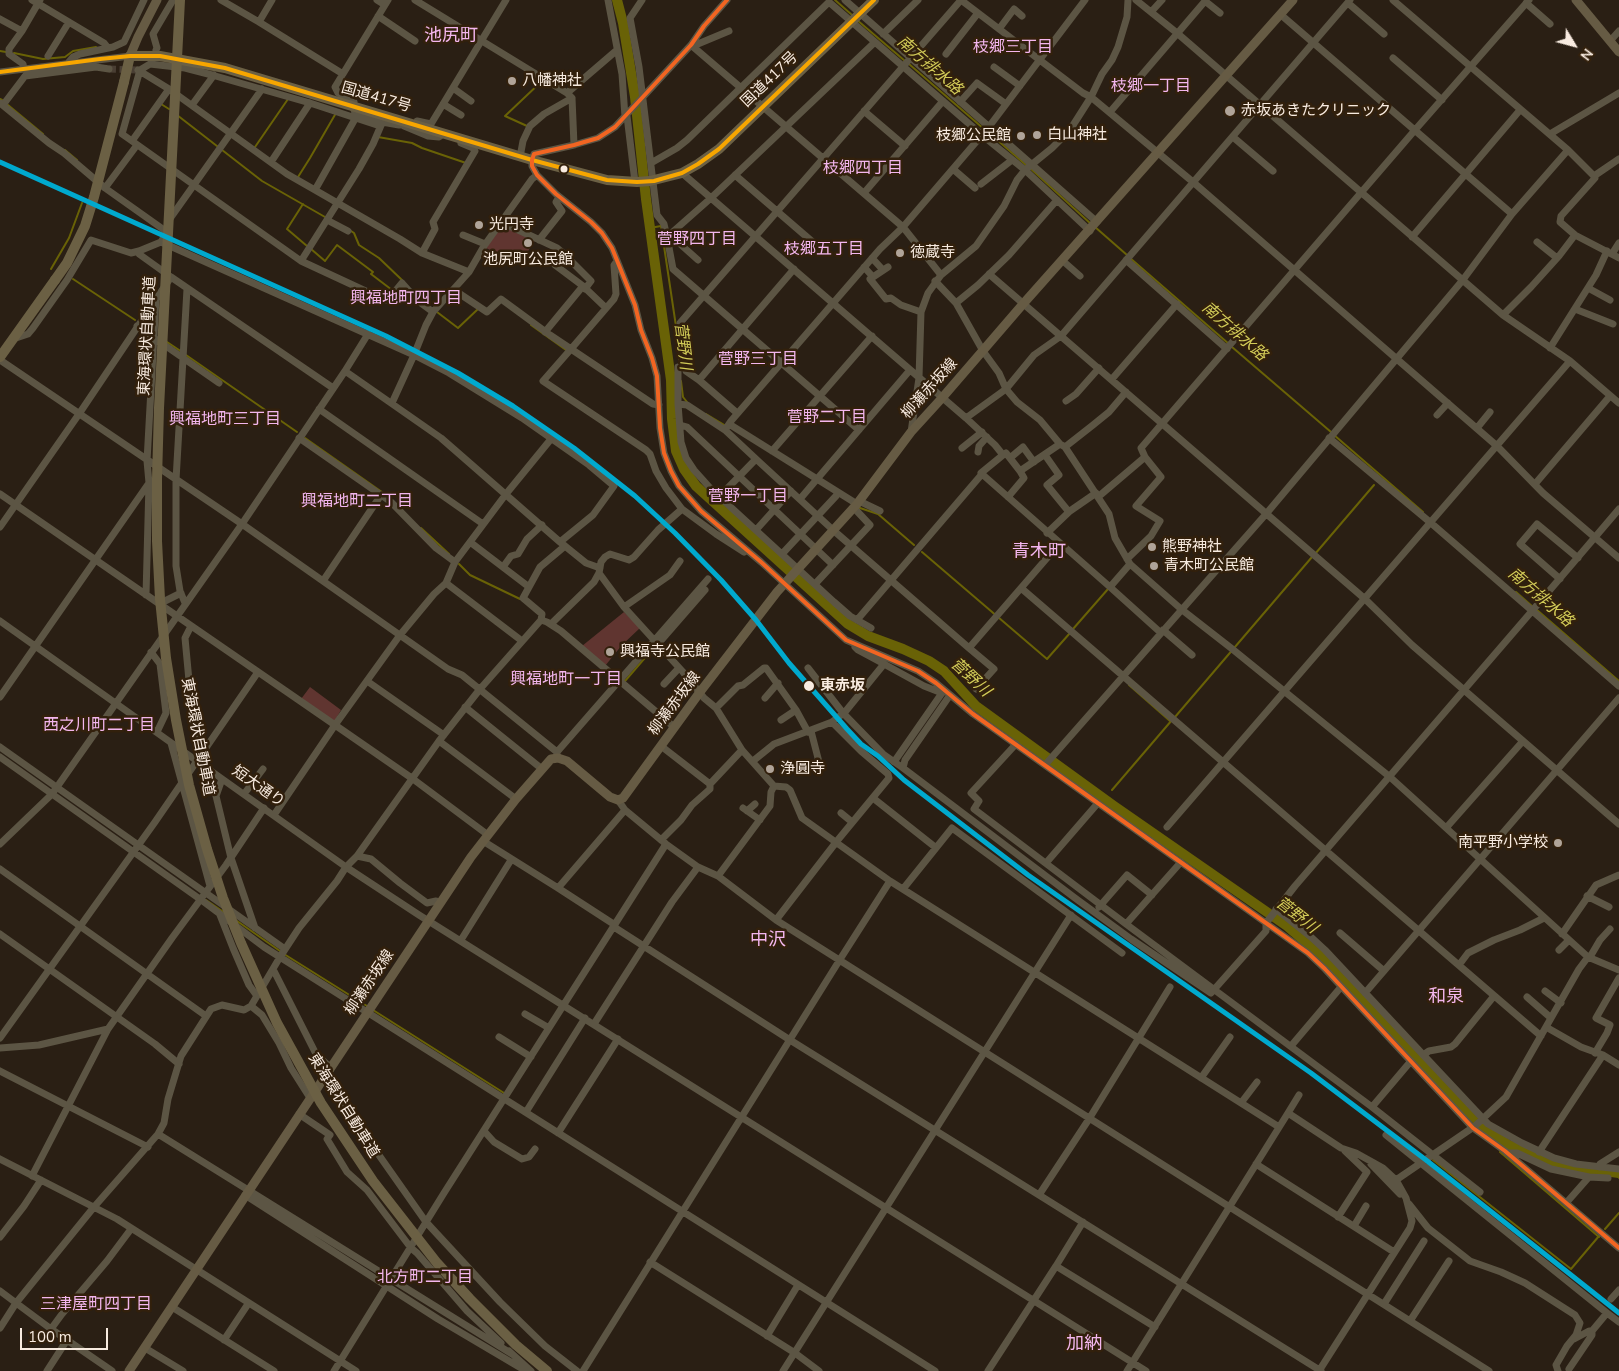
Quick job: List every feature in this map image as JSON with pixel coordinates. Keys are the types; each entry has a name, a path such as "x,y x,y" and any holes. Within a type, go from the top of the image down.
{"highway":[{"name":"東海環状自動車道","path":"180,0 157,478 157,541 166,658 189,785 223,898 241,943 277,1023 321,1103 373,1181 437,1263 470,1299 546,1371"},
{"name":"国道417号","path":"130,56 160,56 225,68 520,157 607,180 652,181 682,173 719,149 874,0"},
{"path":"0,358 67,263 85,226 130,56"}],"main road":[{"path":"130,56 157,0"},
{"name":"柳瀬赤坂線","path":"618,800 623,798 629,791 700,692 777,592 856,505 911,432 1293,0"},
{"path":"1576,0 1619,52"},
{"path":"557,755 567,761 610,797 618,800"},
{"name":"柳瀬赤坂線","path":"129,1371 428,920 485,838 542,769 557,755"}],"street":[{"path":"68,62 80,54 108,48 124,42 144,0"},
{"path":"156,50 153,34 173,0"},
{"path":"221,0 343,74"},
{"path":"259,22 272,0"},
{"path":"372,113 373,108 348,100 338,93 335,87 386,2 377,0"},
{"path":"415,0 570,95"},
{"path":"433,312 418,301 402,283 388,300 385,300 301,261 122,134 138,70 150,63 186,68 214,75 310,103 355,119 381,124 403,123 413,120 431,124 506,0"},
{"path":"608,0 622,74 636,182"},
{"path":"642,0 630,18 639,67 657,215 664,224 668,236 672,269 859,430"},
{"path":"727,0 704,26 692,46 615,127 598,138 534,154 532,160 532,166 537,175 559,197 591,222 602,233 612,248 635,305 641,330 652,358 657,376 664,453 670,471 679,486 701,511 787,582 846,640 887,656 918,671 936,683 973,714 1308,953 1474,1127 1567,1202 1619,1248"},
{"path":"845,0 856,18 875,42 907,62 960,102 1012,160 1028,167 1057,200 1094,226"},
{"path":"883,34 918,0"},
{"path":"870,628 850,616 798,570 719,497 694,470 686,458 682,442 678,404 683,367 680,323 961,0 1091,97 1193,182 1497,446 1535,484 1619,558"},
{"path":"727,427 737,413 864,267 903,227 986,131 1085,0"},
{"path":"911,432 919,378 921,312 928,293 941,275 976,246 1004,206 1017,180 1028,167 1052,148 1070,130 1112,60 1128,17 1128,0"},
{"path":"1136,0 1177,33 1503,315 1570,361 1616,398 1535,484"},
{"path":"1151,12 1162,0"},
{"path":"1110,112 1205,0 1220,13"},
{"path":"1393,0 1550,134 1594,176"},
{"path":"24,69 23,64 10,54 9,49 22,32 37,1 104,43 108,48"},
{"path":"651,164 687,140 829,2 883,34 943,101 986,131 1094,226"},
{"path":"966,418 1006,389 1034,356 1060,336 1349,2 1384,34"},
{"path":"1110,587 1128,561 1151,536 1160,521 1136,506 1161,477 1145,457 1141,448 1527,2 1550,24"},
{"path":"999,29 1014,10 1022,16"},
{"path":"946,54 978,13"},
{"path":"1280,14 1512,214"},
{"path":"378,16 415,40"},
{"path":"0,19 22,32"},
{"path":"48,56 69,22"},
{"path":"692,46 729,31"},
{"path":"1610,41 1619,31"},
{"path":"668,236 711,198 875,42"},
{"path":"692,46 903,227 941,275"},
{"path":"520,157 523,141 530,126 570,95 617,50"},
{"path":"0,72 68,62 130,56"},
{"path":"1393,58 1442,100"},
{"path":"13,339 28,334 33,328 67,280 91,240 131,253 161,242 167,232 105,188 1,104 25,76 96,67 109,69"},
{"path":"994,67 1020,86"},
{"path":"138,70 170,89 287,174 400,239 422,254 469,272"},
{"path":"192,106 214,75"},
{"path":"960,102 977,83 1006,104"},
{"path":"453,88 471,101"},
{"path":"105,188 170,89"},
{"path":"163,228 262,89"},
{"path":"1550,134 1619,93"},
{"path":"570,95 574,145"},
{"path":"864,193 943,101"},
{"path":"271,162 310,103"},
{"path":"443,104 461,115"},
{"path":"352,107 355,113 381,124"},
{"path":"864,110 904,146"},
{"path":"1412,237 1520,110"},
{"path":"315,190 355,119"},
{"path":"301,261 338,204 373,144 381,124"},
{"path":"422,254 435,229 433,222 475,151 473,148 458,142 455,137"},
{"path":"1233,137 1273,172"},
{"path":"1045,764 1266,514 1462,280 1512,214 1568,150"},
{"path":"953,169 978,186 1012,160"},
{"path":"1619,169 1615,161 1594,176 1595,178 1561,216 1560,222 1576,235 1619,258"},
{"path":"682,173 872,336 1007,456 1024,478 1008,497"},
{"path":"392,403 433,312 469,272 485,244 532,179 537,175"},
{"path":"735,175 815,244"},
{"path":"540,240 562,211 556,202 559,197"},
{"path":"956,303 1009,255 1057,200"},
{"path":"327,220 348,231"},
{"path":"501,222 557,248 591,281 545,332"},
{"path":"463,235 485,244"},
{"path":"1503,315 1576,235"},
{"path":"668,236 698,260"},
{"path":"0,1328 16,1303 94,1207 158,1134 164,1123 168,1099 181,1056 211,1008 222,1006 244,1010 251,1006 299,928 346,867 358,856 442,738 480,689 540,620 542,614 522,598 540,567 593,515 614,486 589,465 522,418 414,355 161,242"},
{"path":"1537,242 1557,258"},
{"path":"1550,348 1609,253 1619,243"},
{"path":"140,251 139,254 171,277 333,388"},
{"path":"563,254 555,265 584,287 606,308"},
{"path":"872,258 886,269 870,279 886,299 891,298 901,305 921,312"},
{"path":"1128,258 1177,304 1230,346"},
{"path":"617,261 614,265 616,294 542,381 646,450 650,454 656,471 666,488 682,509 745,553 749,552"},
{"path":"1063,261 1080,276"},
{"path":"864,267 873,277"},
{"path":"699,380 794,269"},
{"path":"989,274 1365,599 1412,645 1619,824"},
{"path":"0,527 171,277"},
{"path":"936,282 956,303 983,350 999,373 1006,389 1017,402 1040,420 1062,445 1097,495 1109,514 1115,538 1128,561 1181,609 1390,777 1589,957 1619,970"},
{"path":"185,603 181,593 176,566 176,480 187,288"},
{"path":"1588,288 1610,300"},
{"path":"454,290 487,312 501,299 545,332 653,404 659,405"},
{"path":"146,595 149,483 147,461 156,298"},
{"path":"1112,379 1177,304"},
{"path":"1575,309 1613,324"},
{"path":"137,326 219,383"},
{"path":"0,844 55,791 242,524 368,334"},
{"path":"772,451 872,336"},
{"path":"0,358 147,461 242,524 448,669 462,676 480,689 557,755 619,680 705,590"},
{"path":"1167,827 1570,361"},
{"path":"683,367 737,413"},
{"path":"1066,401 1076,394 1099,368"},
{"path":"345,370 441,438 563,544 586,563 600,570 624,607 704,698 716,708 742,750 774,786 786,787 790,790 802,818 890,881 1280,1128"},
{"path":"800,499 910,370"},
{"path":"1020,471 1062,445 1109,412 1126,392"},
{"path":"1437,415 1448,403"},
{"path":"678,404 687,405 772,451 815,481 856,505 880,511"},
{"path":"319,409 483,524"},
{"path":"1476,428 1490,412"},
{"path":"680,425 687,427 833,565"},
{"path":"727,427 756,459 833,530 994,669 976,689"},
{"path":"962,448 984,435"},
{"path":"978,452 984,435"},
{"path":"1331,435 1534,609 1619,686"},
{"path":"299,438 391,502 436,548 455,562"},
{"path":"274,815 335,725 400,635 446,582 455,562 506,494 551,439"},
{"path":"856,620 981,473 1023,447 1034,462"},
{"path":"1046,455 1059,476 1047,485 1069,512"},
{"path":"1047,533 1069,512 1097,495 1145,457"},
{"path":"719,497 756,459"},
{"path":"0,697 159,468"},
{"path":"982,474 1047,533 1192,655"},
{"path":"756,530 790,491"},
{"path":"0,494 413,779 511,860 558,888 644,947 790,1040 1182,1283 1320,1371 1412,1222 1408,1203 1396,1180 1383,1168 1341,1148"},
{"path":"323,581 381,495"},
{"path":"782,554 836,496"},
{"path":"815,584 870,525 856,505"},
{"path":"551,624 594,582 602,562 610,554 629,560 634,557 658,530 682,509"},
{"path":"808,668 843,713 883,754 1074,897 1211,993 1266,931 1267,922 1275,910 1619,509"},
{"path":"1560,579 1520,544 1537,524 1578,558"},
{"path":"503,567 511,556 518,554 527,539 542,525"},
{"path":"470,542 529,587"},
{"path":"969,648 1060,543"},
{"path":"624,607 670,575 680,561"},
{"path":"656,642 708,579"},
{"path":"446,582 522,641"},
{"path":"1021,588 1120,679 1172,718 1541,1036"},
{"path":"159,604 181,593"},
{"path":"540,620 551,624 561,631 674,727"},
{"name":"短大通り","path":"0,621 346,867 1146,1371"},
{"path":"192,626 185,638 191,702 203,753"},
{"path":"855,644 855,648 858,650 927,687 946,693"},
{"path":"152,652 160,664 166,713 156,732"},
{"path":"884,664 912,672 918,671"},
{"path":"753,761 774,744 832,722 843,713 884,664"},
{"path":"664,684 679,668"},
{"path":"716,708 738,686 743,685 766,668 778,683 809,732 819,762"},
{"path":"918,671 927,687"},
{"path":"0,1038 203,753 258,672"},
{"path":"367,681 442,738 516,799"},
{"path":"765,698 778,683"},
{"path":"894,762 946,693"},
{"path":"903,768 905,760 946,693"},
{"path":"1365,992 1619,698"},
{"path":"466,707 542,769"},
{"path":"781,720 796,710"},
{"path":"776,920 852,822 889,778 888,774 861,751 832,722"},
{"path":"1446,828 1523,741"},
{"path":"171,743 210,886"},
{"path":"1016,744 971,793 979,801 974,808 1372,1107 1480,1192"},
{"path":"661,746 710,784"},
{"path":"0,747 55,791 135,849 203,896 255,928 282,953 558,1133 935,1371"},
{"path":"334,1371 614,926 663,842 692,805 710,789 710,784 742,750"},
{"path":"0,757 55,791"},
{"path":"244,794 263,769"},
{"path":"222,779 216,796 231,858 255,928"},
{"path":"718,876 770,806 771,792 774,786"},
{"path":"873,798 935,847"},
{"path":"618,800 625,810 663,842 698,867 718,876 776,920 1489,1371"},
{"path":"1046,863 1098,803"},
{"path":"755,804 745,810 760,820"},
{"path":"32,1176 116,1016 231,858 264,808"},
{"path":"558,888 625,810"},
{"path":"841,814 852,822"},
{"path":"972,821 978,822 993,831 1000,828"},
{"path":"903,889 952,828 1122,953"},
{"path":"358,856 371,859 427,903 436,901 440,903"},
{"path":"461,940 511,860"},
{"path":"1126,924 1181,862"},
{"path":"594,1024 672,902 698,867"},
{"path":"0,869 206,1016"},
{"path":"1074,897 1098,908 1128,875 1152,895"},
{"path":"1562,934 1596,885 1619,875"},
{"path":"583,1371 890,881"},
{"path":"203,896 220,914 264,947 282,953"},
{"path":"1588,896 1609,907"},
{"path":"1275,910 1311,937 1365,992 1483,1120 1539,1152 1554,1158 1576,1164 1619,1169"},
{"path":"220,914 249,985 257,996"},
{"path":"783,1371 1071,915"},
{"path":"1459,965 1468,953 1544,918"},
{"path":"1396,1180 1474,1127 1506,1097 1579,969 1610,929"},
{"path":"1340,933 1384,971"},
{"path":"0,934 155,1044 178,1064"},
{"path":"1559,950 1569,940"},
{"path":"273,969 316,1054 330,1067"},
{"path":"1539,1152 1599,1054 1610,1025 1596,1018 1619,978"},
{"path":"1290,1046 1341,986"},
{"path":"1039,1195 1170,987"},
{"path":"1545,990 1561,1003"},
{"path":"1423,1055 1429,1051 1451,1047 1455,1044 1494,996"},
{"path":"1527,997 1551,1018"},
{"path":"251,1006 262,1015 310,1098"},
{"path":"525,1014 549,1028"},
{"path":"526,1112 585,1018"},
{"path":"1546,1027 1619,1065"},
{"path":"0,1048 39,1045 108,1029"},
{"path":"499,1037 531,1057"},
{"path":"1201,1078 1230,1037"},
{"path":"558,1133 618,1039"},
{"path":"1372,1107 1412,1061"},
{"path":"0,1071 148,1147"},
{"path":"324,1077 426,1222 500,1302 545,1346 576,1371"},
{"path":"1241,1103 1257,1082"},
{"path":"1127,1371 1299,1095"},
{"path":"1288,1113 1341,1148 1367,1172 1338,1216"},
{"path":"299,1114 330,1135 327,1139 347,1172 367,1190 411,1248 417,1252 467,1310 531,1371"},
{"path":"484,1131 494,1142 522,1159 530,1157 535,1149"},
{"path":"158,1134 390,1282 512,1354"},
{"path":"1386,1135 1619,1322"},
{"path":"1599,1167 1619,1152"},
{"path":"1507,1153 1517,1154 1551,1169 1589,1177 1608,1178"},
{"path":"1365,1158 1396,1189 1428,1228 1470,1261 1526,1283 1575,1315 1580,1323 1576,1335 1556,1365 1558,1371"},
{"path":"0,1159 131,1228 356,1371"},
{"path":"1256,1164 1394,1252"},
{"path":"1567,1202 1589,1177"},
{"path":"0,1237 41,1180"},
{"path":"1354,1226 1366,1206"},
{"path":"988,1371 1083,1222"},
{"path":"51,1329 107,1261 131,1228"},
{"path":"1384,1304 1424,1241"},
{"path":"1410,1320 1449,1261"},
{"path":"650,1262 795,1353 818,1371"},
{"path":"1056,1266 1155,1326"},
{"path":"390,1282 438,1319 526,1371"},
{"path":"767,1336 798,1285"},
{"path":"1611,1299 1619,1290"},
{"path":"0,1291 112,1371"},
{"path":"224,1340 248,1304"},
{"path":"172,1307 274,1371"},
{"path":"1569,1369 1592,1335 1592,1331 1607,1313"},
{"path":"1572,1340 1592,1331"},
{"path":"47,1371 67,1340"},
{"path":"145,1348 183,1371"}],"shaded area":[{"path":"502,225 535,240 520,264 486,248"},
{"path":"624,612 640,628 622,645 605,666 582,646"},
{"path":"310,687 341,710 334,722 301,699"}],"waterway":[{"name":"菅野川","path":"617,0 623,23 635,97 646,199 671,380 672,419 676,451 684,469 696,486 848,624 868,636 929,661 944,671 976,706 1114,806 1287,926 1315,950 1488,1131 1507,1144 1559,1165 1619,1173"},
{"name":"南方排水路","path":"835,0 852,15"},
{"name":"南方排水路","path":"857,20 905,61"},
{"path":"14,53 43,59 65,57 73,51 96,47"},
{"path":"0,51 6,52"},
{"name":"南方排水路","path":"909,64 984,129"},
{"path":"527,126 505,116 542,81"},
{"path":"255,147 288,99"},
{"path":"161,104 169,109"},
{"path":"8,105 43,134"},
{"path":"298,177 336,113"},
{"path":"177,115 262,181 325,217"},
{"name":"南方排水路","path":"988,132 1026,165"},
{"path":"378,137 412,143 466,163"},
{"path":"65,150 77,160"},
{"name":"南方排水路","path":"1030,168 1091,224"},
{"path":"51,269 69,238 82,203"},
{"path":"303,204 287,229 307,246"},
{"path":"650,228 661,226 680,364"},
{"name":"南方排水路","path":"1095,227 1127,255"},
{"path":"351,231 354,233 359,245 379,258 402,280"},
{"path":"311,249 325,261 337,245 373,272 371,274 392,290"},
{"name":"南方排水路","path":"1130,258 1229,344"},
{"path":"73,279 135,320"},
{"path":"437,312 458,328 478,309"},
{"path":"531,325 566,350"},
{"path":"143,326 151,331"},
{"path":"167,342 182,352"},
{"name":"南方排水路","path":"1232,347 1331,432"},
{"path":"186,355 297,432"},
{"path":"681,381 683,397 687,402"},
{"path":"706,414 726,426"},
{"name":"南方排水路","path":"1334,435 1423,512"},
{"path":"305,438 389,497"},
{"path":"1315,554 1374,485"},
{"path":"857,507 878,514 914,545"},
{"path":"421,528 449,554"},
{"path":"922,552 1047,659 1070,633"},
{"path":"1175,717 1312,557"},
{"path":"459,564 470,575 520,599"},
{"path":"1073,629 1108,589"},
{"name":"南方排水路","path":"1516,592 1533,607"},
{"name":"南方排水路","path":"1537,610 1619,681"},
{"path":"624,680 656,645"},
{"path":"1129,685 1170,721"},
{"path":"1112,790 1172,720"},
{"path":"206,900 225,913"},
{"path":"237,921 280,951"},
{"path":"284,954 367,1006"},
{"path":"373,1010 504,1093"},
{"path":"1500,1152 1599,1237"},
{"path":"1433,1160 1571,1269 1599,1236"},
{"name":"菅野川","path":"1615,1173 1619,1178"},
{"path":"1605,1229 1619,1213"}],"tunnel":[{"path":"109,69 137,70"}],"transit line":[{"path":"727,0 704,26 691,45 615,127 598,138 534,154 532,160 532,166 537,175 556,194 591,222 602,233 612,248 635,305 641,330 652,358 657,376 660,428 664,453 679,486 701,511 761,562 846,640 918,671 936,683 973,714 1308,953 1473,1128 1505,1151 1619,1248"},
{"path":"0,72 100,59 160,56 225,68 532,160 607,180 654,181 682,173 719,149 874,0"},
{"path":"0,162 386,336 458,373 513,406 574,448 635,496 675,533 721,580 756,620 789,663 847,729 861,744 878,756 904,780 1028,875 1311,1073 1426,1160 1619,1313"}],"place":[{"name":"八幡神社","path":"512,81"},
{"name":"赤坂あきたクリニック","path":"1230,111"},
{"name":"白山神社","path":"1037,135"},
{"name":"枝郷公民館","path":"1021,136"},
{"name":"光円寺","path":"479,225"},
{"name":"池尻町公民館","path":"528,243"},
{"name":"徳蔵寺","path":"900,253"},
{"name":"熊野神社","path":"1152,547"},
{"name":"青木町公民館","path":"1154,566"},
{"name":"興福寺公民館","path":"610,652"},
{"name":"東赤坂","path":"809,686"},
{"name":"浄圓寺","path":"770,769"},
{"name":"南平野小学校","path":"1558,843"}],"district":[{"name":"池尻町","path":"451,37"},
{"name":"枝郷三丁目","path":"1013,48"},
{"name":"枝郷一丁目","path":"1151,87"},
{"name":"枝郷四丁目","path":"863,169"},
{"name":"菅野四丁目","path":"697,240"},
{"name":"枝郷五丁目","path":"824,250"},
{"name":"興福地町四丁目","path":"406,299"},
{"name":"菅野三丁目","path":"758,360"},
{"name":"菅野二丁目","path":"827,418"},
{"name":"興福地町三丁目","path":"225,420"},
{"name":"菅野一丁目","path":"748,497"},
{"name":"興福地町二丁目","path":"357,502"},
{"name":"青木町","path":"1039,553"},
{"name":"興福地町一丁目","path":"566,680"},
{"name":"西之川町二丁目","path":"99,726"},
{"name":"中沢","path":"768,941"},
{"name":"和泉","path":"1446,998"},
{"name":"北方町二丁目","path":"425,1278"},
{"name":"三津屋町四丁目","path":"96,1305"},
{"name":"加納","path":"1084,1345"}]}
